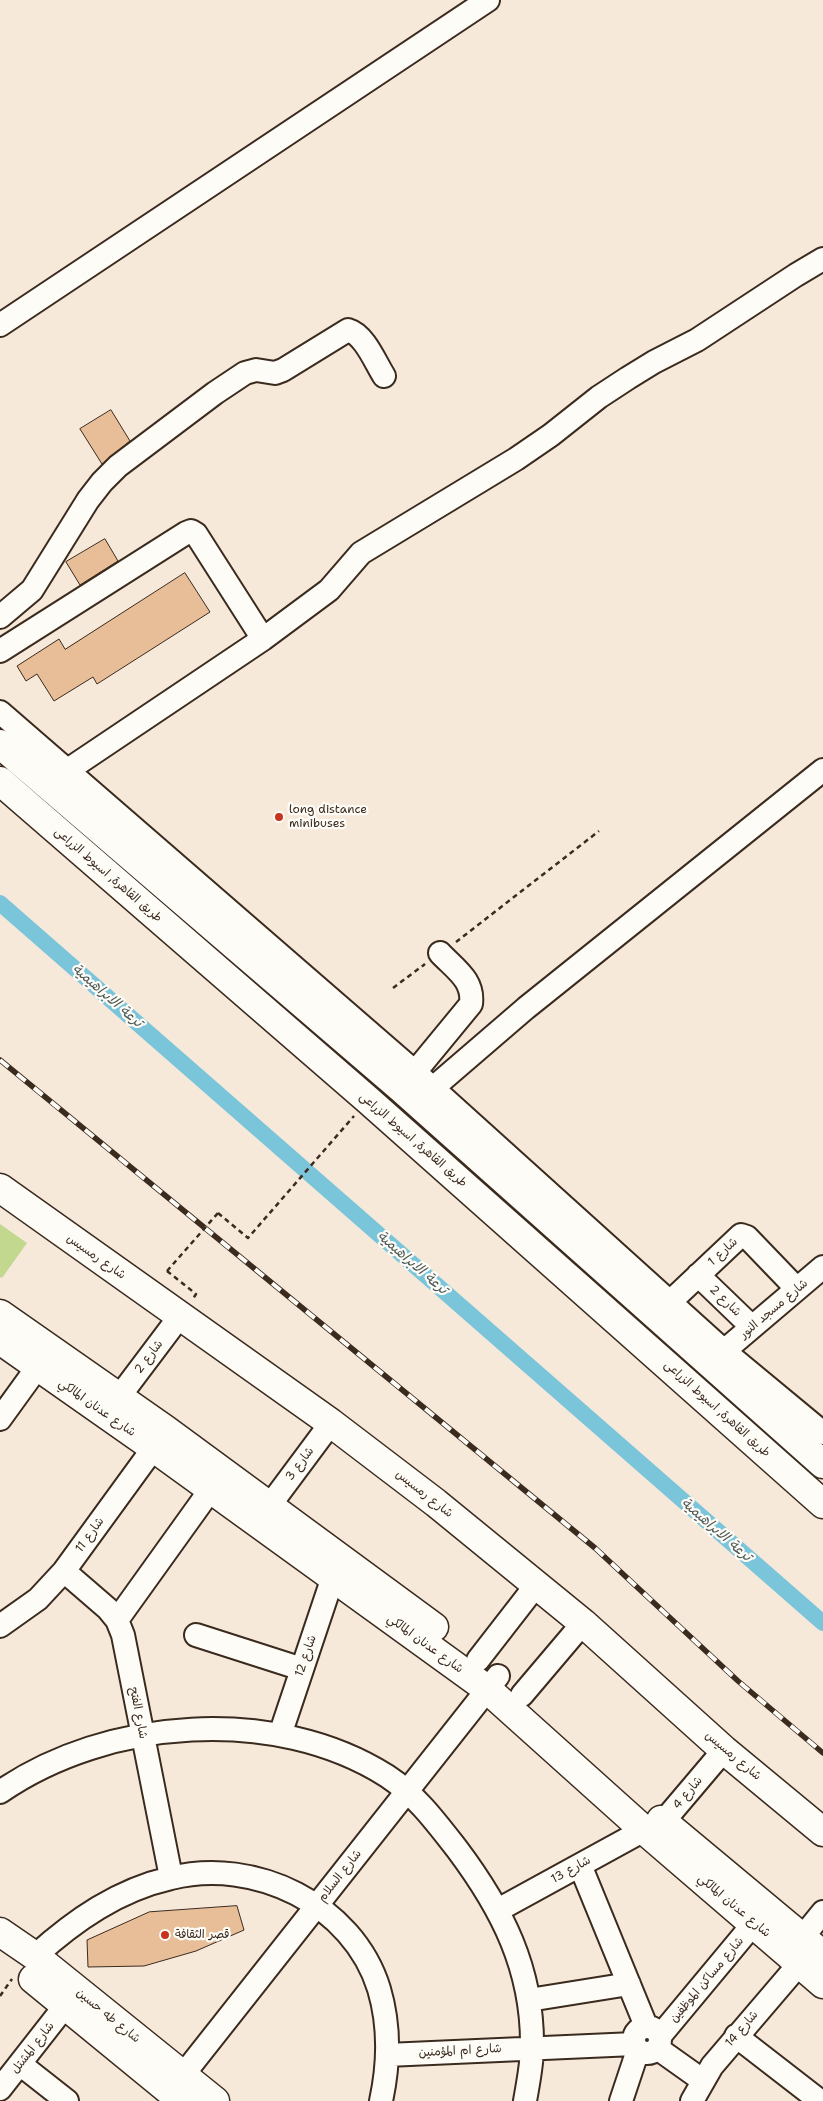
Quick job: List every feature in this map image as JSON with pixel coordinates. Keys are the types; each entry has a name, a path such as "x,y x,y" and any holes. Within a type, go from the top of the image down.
{"main road":[{"path":"0,744 57,777 416,1082 823,1464"},
{"name":"طريق القاهرة, اسيوط الزراعى","path":"0,782 381,1111 823,1504"},
{"path":"381,1111 416,1082"},
{"name":"شارع رمسيس","path":"0,1188 331,1423 436,1503 583,1623 724,1750 823,1832"},
{"name":"شارع عدنان المالكي","path":"0,1314 45,1358 160,1439 270,1505 487,1675 754,1924 804,1952"},
{"name":"شارع عدنان المالكي","path":"0,1340 45,1358 119,1397 211,1489 333,1577 487,1675 522,1695 653,1829 804,1952 823,1984"},
{"name":"شارع طه حسين","path":"0,1932 18,1959 72,1999 182,2088 215,2101"}],"street":[{"path":"0,326 488,0"},
{"path":"0,712 57,777 263,639 329,590 361,553 516,459 551,435 599,397 628,378 711,332 823,259"},
{"path":"0,617 32,590 88,500 102,482 132,454 245,373 256,370 275,373 283,370 348,330 355,332 384,376"},
{"path":"0,650 191,531 196,534 263,639"},
{"path":"416,1082 526,1008 823,770"},
{"path":"416,1082 471,1004 470,984 440,953"},
{"path":"416,1082 724,1351 823,1433"},
{"name":"شارع 1","path":"670,1302 739,1236 744,1235 797,1289"},
{"name":"شارع مسجد النور","path":"724,1351 823,1267"},
{"name":"شارع 2","path":"698,1275 752,1327"},
{"name":"شارع 2","path":"119,1397 180,1316"},
{"path":"0,1419 45,1358"},
{"name":"شارع 3","path":"270,1505 331,1423"},
{"name":"شارع 11","path":"0,1626 38,1599 64,1571 160,1439"},
{"path":"117,1620 211,1489"},
{"name":"شارع الفتح","path":"64,1571 117,1620 123,1635 171,1878"},
{"name":"شارع 12","path":"280,1736 333,1577"},
{"name":"شارع السلام","path":"182,2088 317,1906 407,1791 487,1675 537,1584"},
{"path":"522,1695 583,1623"},
{"path":"196,1636 302,1668"},
{"path":"0,1792 45,1765 77,1752 110,1742 198,1729 226,1729 280,1736 335,1751 386,1776 407,1791 442,1829 471,1868 498,1910 517,1954 529,2000 532,2048 525,2101"},
{"name":"شارع 4","path":"653,1829 724,1750"},
{"name":"شارع 13","path":"498,1910 580,1865 653,1829"},
{"path":"580,1865 629,1984 647,2041 702,2080"},
{"path":"18,1959 96,1908 131,1891 171,1878 212,1873 256,1878 284,1888 317,1906 344,1930 364,1957 378,1988 386,2020 387,2054 381,2101"},
{"name":"شارع 14","path":"692,2101 702,2080 804,1952 823,1912"},
{"name":"شارع مساكن الموظفين","path":"647,2041 754,1924"},
{"path":"529,2000 629,1984"},
{"name":"شارع المشتل","path":"0,2089 72,1999"},
{"path":"736,2036 820,2101"},
{"path":"622,2101 647,2041"},
{"name":"شارع ام المؤمنين","path":"387,2054 647,2041"},
{"path":"20,2064 67,2101"}],"path":[{"path":"393,988 513,899 599,831"},
{"path":"189,1289 166,1271 218,1213 248,1238 349,1122"},
{"path":"0,1996 18,1959"}],"green space":[{"path":"0,1224 27,1243 2,1278 0,1277"}],"building":[{"path":"111,410 130,441 102,464 80,429"},
{"path":"105,539 118,561 80,585 66,562"},
{"path":"185,573 210,612 97,684 93,677 54,701 37,674 26,681 17,666 59,639 65,649"},
{"name":"قصر الثقافة","path":"237,1906 244,1930 196,1951 144,1966 88,1967 87,1940 149,1912"}],"waterway":[{"name":"ترعة الابراهيمية","path":"0,903 823,1623"}],"railway":[{"path":"0,1060 595,1548 738,1681 823,1753"}],"place":[{"name":"long distance minibuses","path":"279,817"},
{"name":"قصر الثقافة","path":"165,1935"}]}
